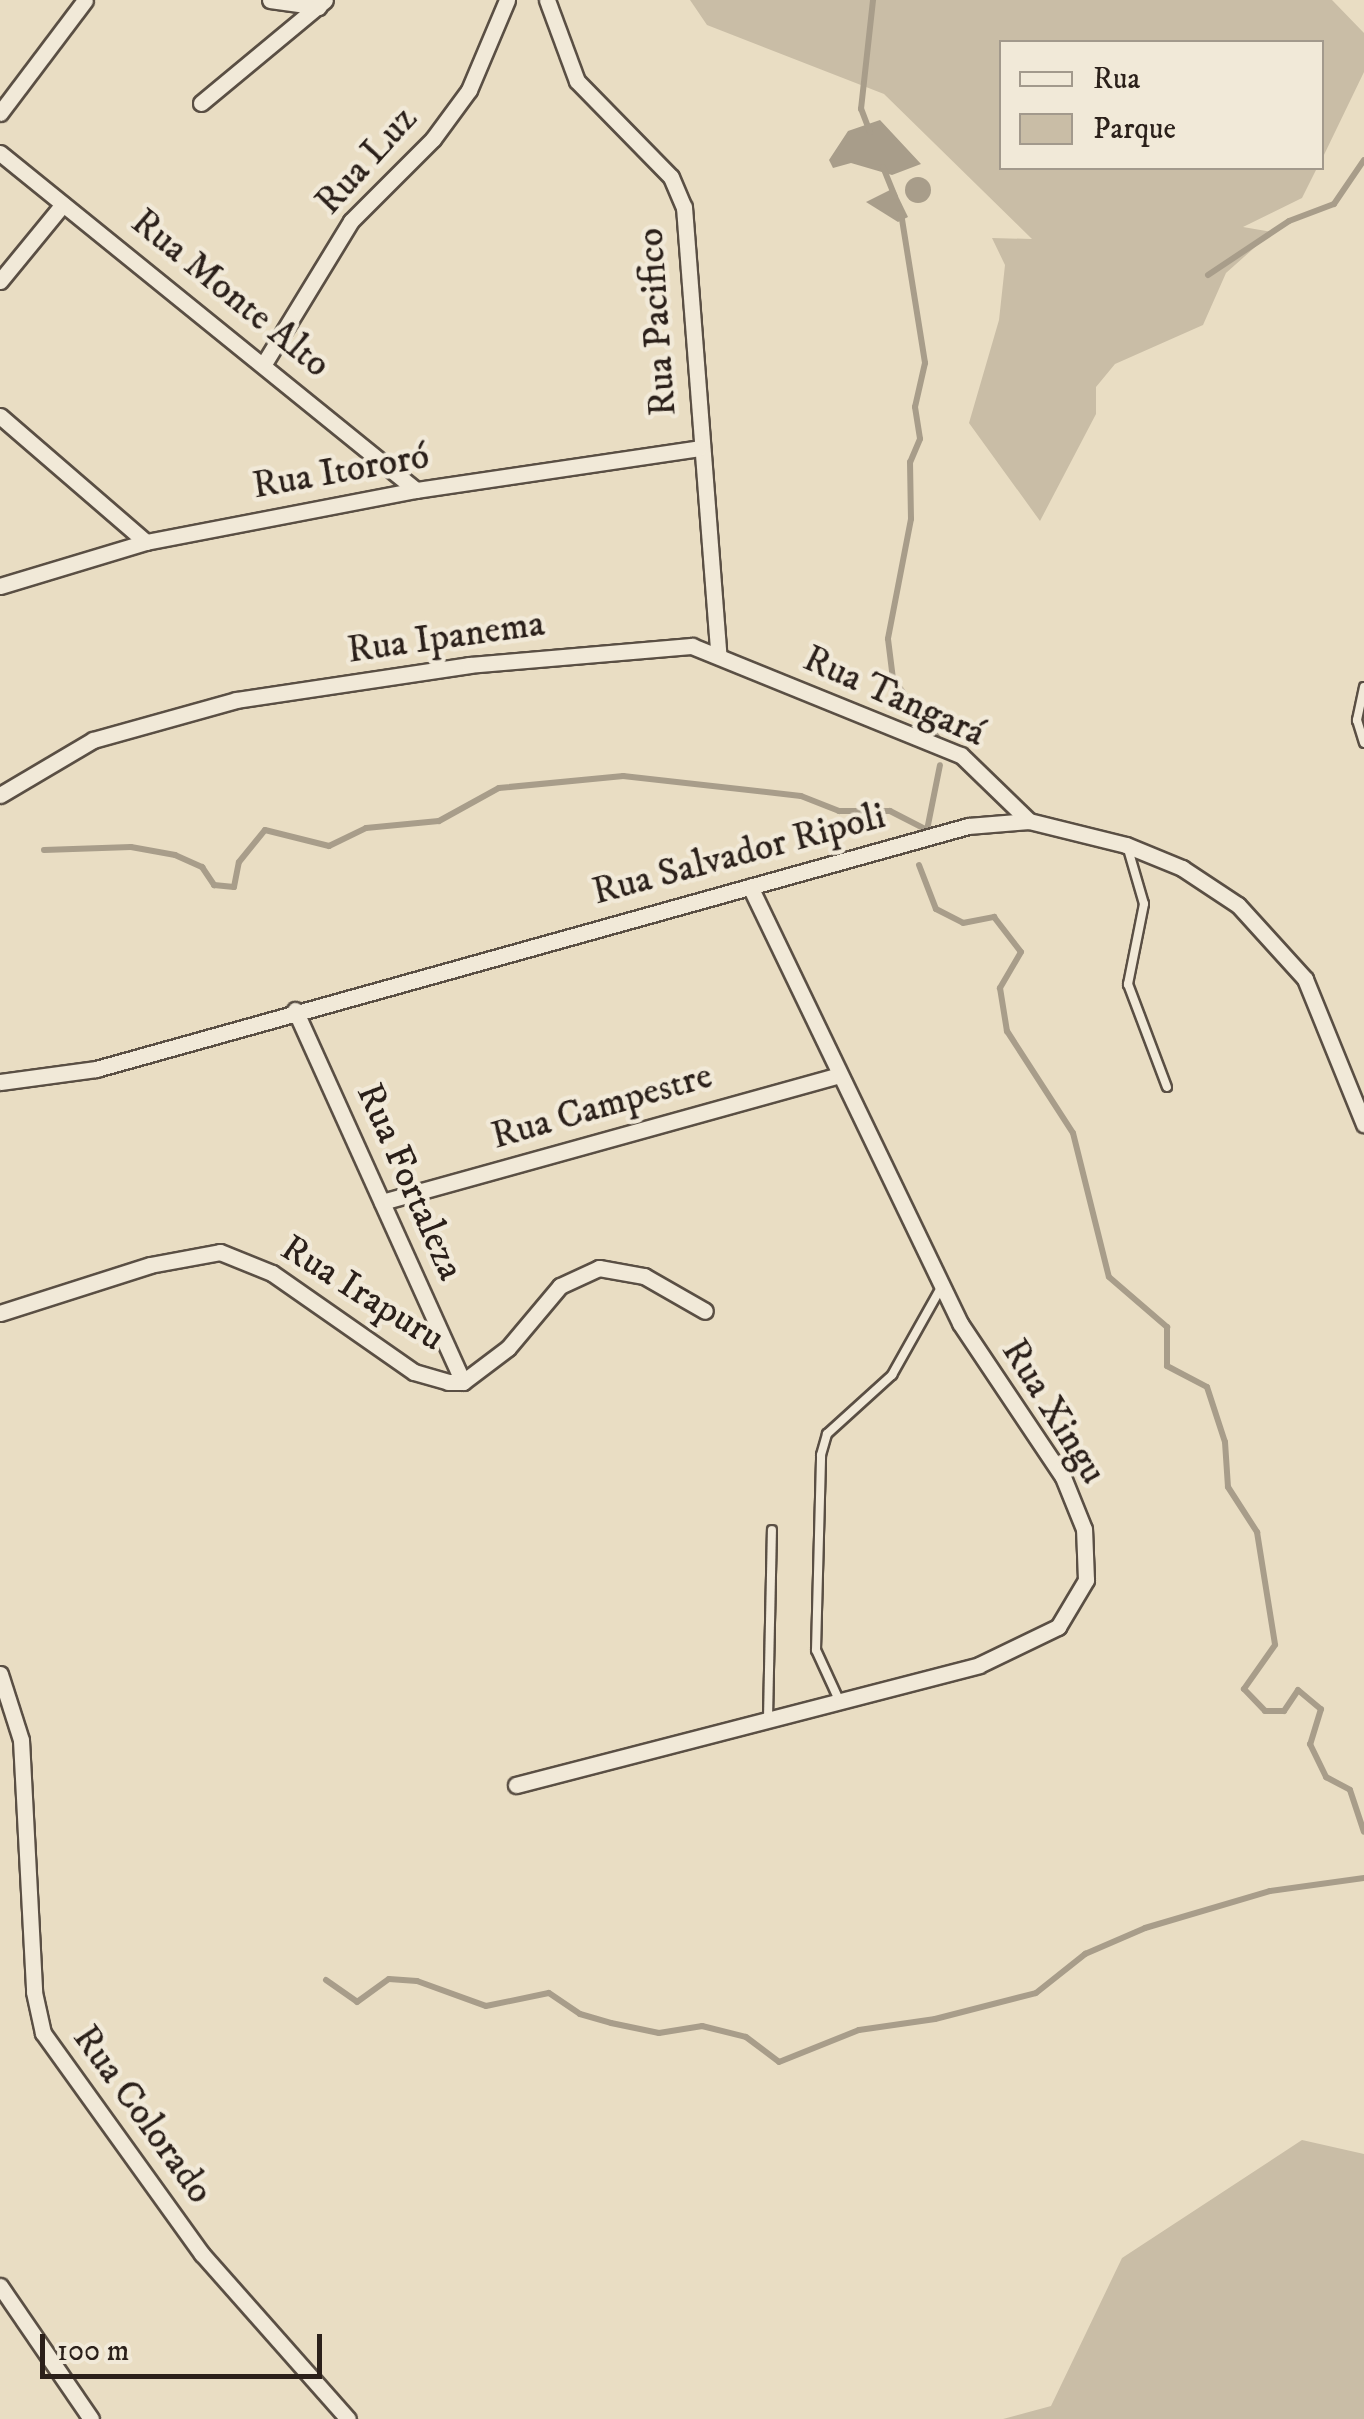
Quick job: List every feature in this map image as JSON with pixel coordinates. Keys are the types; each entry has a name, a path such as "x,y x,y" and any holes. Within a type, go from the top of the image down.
{"street":[{"path":"0,113 85,0"},
{"path":"270,0 322,4"},
{"name":"Rua Luz","path":"265,362 351,221 433,139 469,90 507,0"},
{"name":"Rua Pacifico","path":"547,0 577,81 680,194 699,448"},
{"path":"201,104 322,4"},
{"name":"Rua Monte Alto","path":"0,153 265,362 416,490"},
{"path":"0,281 63,204"},
{"path":"0,416 146,542"},
{"path":"699,448 718,652"},
{"name":"Rua Itororó","path":"0,586 146,542 416,490 699,448"},
{"name":"Rua Ipanema","path":"0,795 93,740 236,700 631,648 718,652"},
{"name":"Rua Tangará","path":"718,652 810,697 961,755 1028,821"},
{"name":"Rua Salvador Ripoli","path":"0,1082 96,1068 968,826 1028,821 1126,844 1182,868 1238,904 1280,944 1327,1025 1364,1124"},
{"name":"Rua Xingu","path":"516,1785 979,1665 1029,1645 1058,1627 1086,1580 1084,1529 1063,1477 978,1356 750,887"},
{"name":"Rua Fortaleza","path":"295,1010 463,1382"},
{"name":"Rua Campestre","path":"382,1202 839,1074"},
{"name":"Rua Irapuru","path":"0,1313 150,1265 220,1252 272,1273 414,1372 463,1382 508,1348 575,1275 619,1267 705,1311"},
{"name":"Rua Colorado","path":"0,1674 21,1740 34,1992 43,2033 202,2254 348,2419"},
{"path":"0,2286 91,2419"}],"lane":[{"path":"1364,687 1356,720 1364,742"},
{"path":"1126,844 1144,904 1128,984 1167,1086"},
{"path":"840,1700 816,1650 821,1455 827,1434 892,1374 943,1282"},
{"path":"768,1718 772,1530"}],"green space":[{"path":"690,0 1332,0 1364,33 1364,72 1324,155 1324,40 999,40 999,170 1316,170 1302,198 1243,227 1272,232 1226,273 1203,325 1115,364 1096,387 1096,414 1040,521 969,423 999,320 1005,265 992,238 1032,239 884,94 707,25"},
{"path":"1302,2140 1364,2154 1364,2419 1003,2419 1051,2406 1122,2258"}],"shaded area":[{"path":"880,120 921,164 892,175 851,163 833,168 829,160 848,131"},
{"path":"918,177 927,181 931,190 927,199 918,203 909,199 905,190 909,181"},
{"path":"894,188 908,217 898,222 866,202"}],"waterway":[{"path":"870,132 861,109 873,0"},
{"path":"1208,275 1289,221 1334,204 1364,160"},
{"path":"883,167 895,197"},
{"path":"901,213 925,363 915,407 920,439 910,462 911,519 888,639 893,679 938,738"},
{"path":"44,850 131,847 175,855 202,867 214,885 234,887 239,862 265,830 329,846 366,828 439,821 499,788 623,776 801,796 839,811 890,811 927,830 940,765"},
{"path":"919,865 936,909 963,923 994,917 1021,952 1000,988 1007,1031 1073,1133 1109,1277 1167,1327 1167,1366 1207,1387 1225,1442 1228,1487 1257,1532 1275,1645 1244,1689 1265,1711 1284,1711 1298,1690 1321,1709 1310,1744 1326,1777 1350,1790 1364,1832"},
{"path":"326,1980 357,2002 389,1979 417,1981 486,2006 549,1993 580,2014 611,2023 659,2033 702,2026 746,2037 779,2062 859,2030 935,2019 1036,1993 1085,1954 1145,1928 1270,1891 1364,1878"}]}
